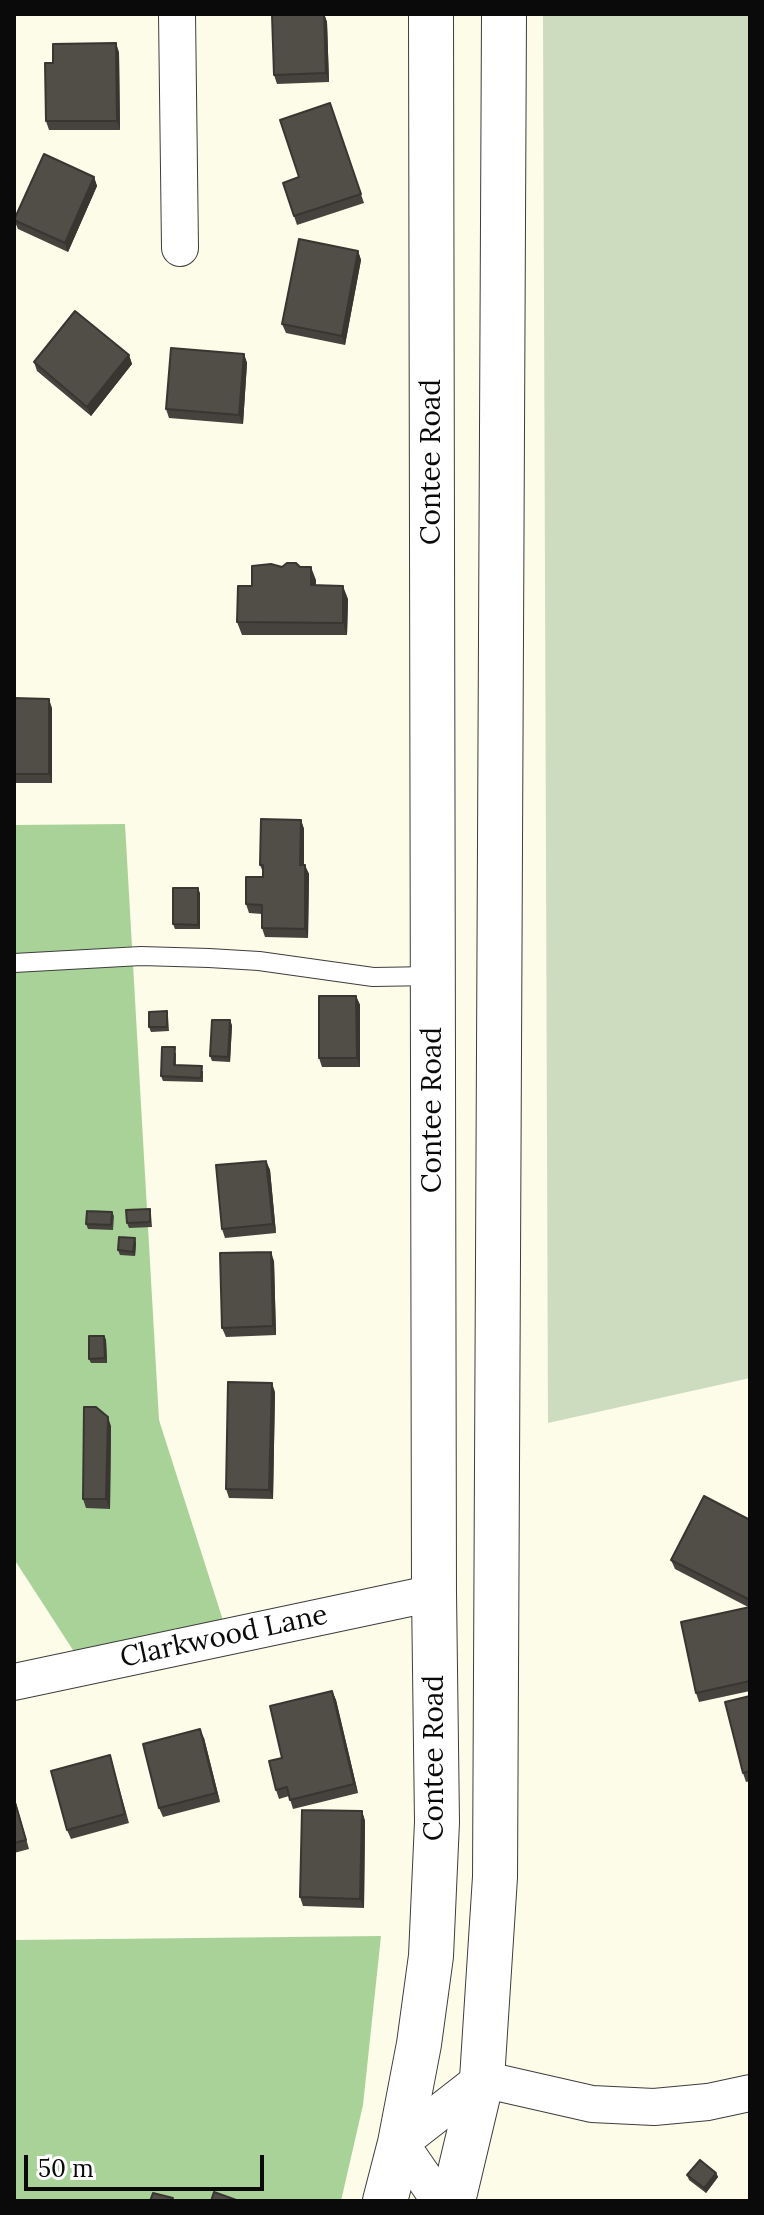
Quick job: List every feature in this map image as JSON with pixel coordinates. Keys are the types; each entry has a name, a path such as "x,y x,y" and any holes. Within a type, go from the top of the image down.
{"street":[{"path":"177,14 180,248"},
{"name":"Contee Road","path":"385,2201 419,2044 431,1956 437,1822 431,14"},
{"path":"453,2201 482,2079 495,1861 504,14"},
{"name":"Clarkwood Lane","path":"14,1682 434,1593"},
{"path":"482,2079 592,2104 654,2107 708,2102 750,2093"},
{"path":"440,2201 400,2143 482,2079"}],"lane":[{"path":"14,963 141,956 195,957 259,961 373,977 433,976"}],"green space":[{"path":"543,14 750,14 750,1378 548,1423"},
{"path":"125,824 159,1420 228,1636 84,1667 14,1559 14,825"},
{"path":"381,1936 363,2105 341,2201 14,2201 14,1940"}],"building":[{"path":"324,14 326,73 274,75 272,15"},
{"path":"116,43 117,121 46,121 45,63 53,63 53,44"},
{"path":"330,103 361,194 294,216 283,183 299,177 280,120"},
{"path":"44,154 94,177 65,243 14,220"},
{"path":"299,239 358,251 342,336 282,324"},
{"path":"75,311 129,355 87,407 34,362"},
{"path":"171,348 244,354 239,415 166,409"},
{"path":"287,563 311,567 311,585 343,586 343,623 237,622 238,586 252,586 252,566 271,564 282,567"},
{"path":"14,698 49,699 49,774 14,774"},
{"path":"261,819 301,820 300,865 305,865 305,929 262,928 262,905 246,904 246,877 263,877 263,865 260,865"},
{"path":"173,888 198,888 198,925 173,924"},
{"path":"319,996 356,996 357,1058 319,1058"},
{"path":"167,1011 167,1027 149,1027 149,1012"},
{"path":"212,1020 230,1020 228,1057 210,1056"},
{"path":"162,1047 175,1047 174,1065 202,1066 201,1078 161,1076"},
{"path":"266,1161 273,1224 222,1229 216,1165"},
{"path":"150,1209 150,1222 127,1223 126,1210"},
{"path":"87,1211 112,1212 111,1225 86,1224"},
{"path":"119,1237 135,1238 133,1252 118,1250"},
{"path":"271,1252 273,1326 222,1328 220,1253"},
{"path":"89,1336 104,1336 105,1358 89,1359"},
{"path":"228,1382 272,1383 269,1490 226,1489"},
{"path":"84,1407 96,1407 108,1417 106,1499 83,1499"},
{"path":"704,1496 750,1520 750,1600 671,1560"},
{"path":"750,1607 750,1681 696,1693 681,1622"},
{"path":"332,1691 354,1784 290,1800 287,1787 276,1790 269,1761 282,1758 270,1706"},
{"path":"750,1696 750,1771 743,1773 725,1702"},
{"path":"200,1729 216,1793 159,1808 143,1744"},
{"path":"110,1755 125,1814 67,1830 51,1771"},
{"path":"14,1799 26,1840 14,1843"},
{"path":"302,1810 362,1811 360,1899 300,1897"},
{"path":"700,2160 716,2173 704,2188 687,2175"},
{"path":"214,2192 239,2201 211,2201"},
{"path":"153,2193 173,2198 172,2201 150,2201"}]}
